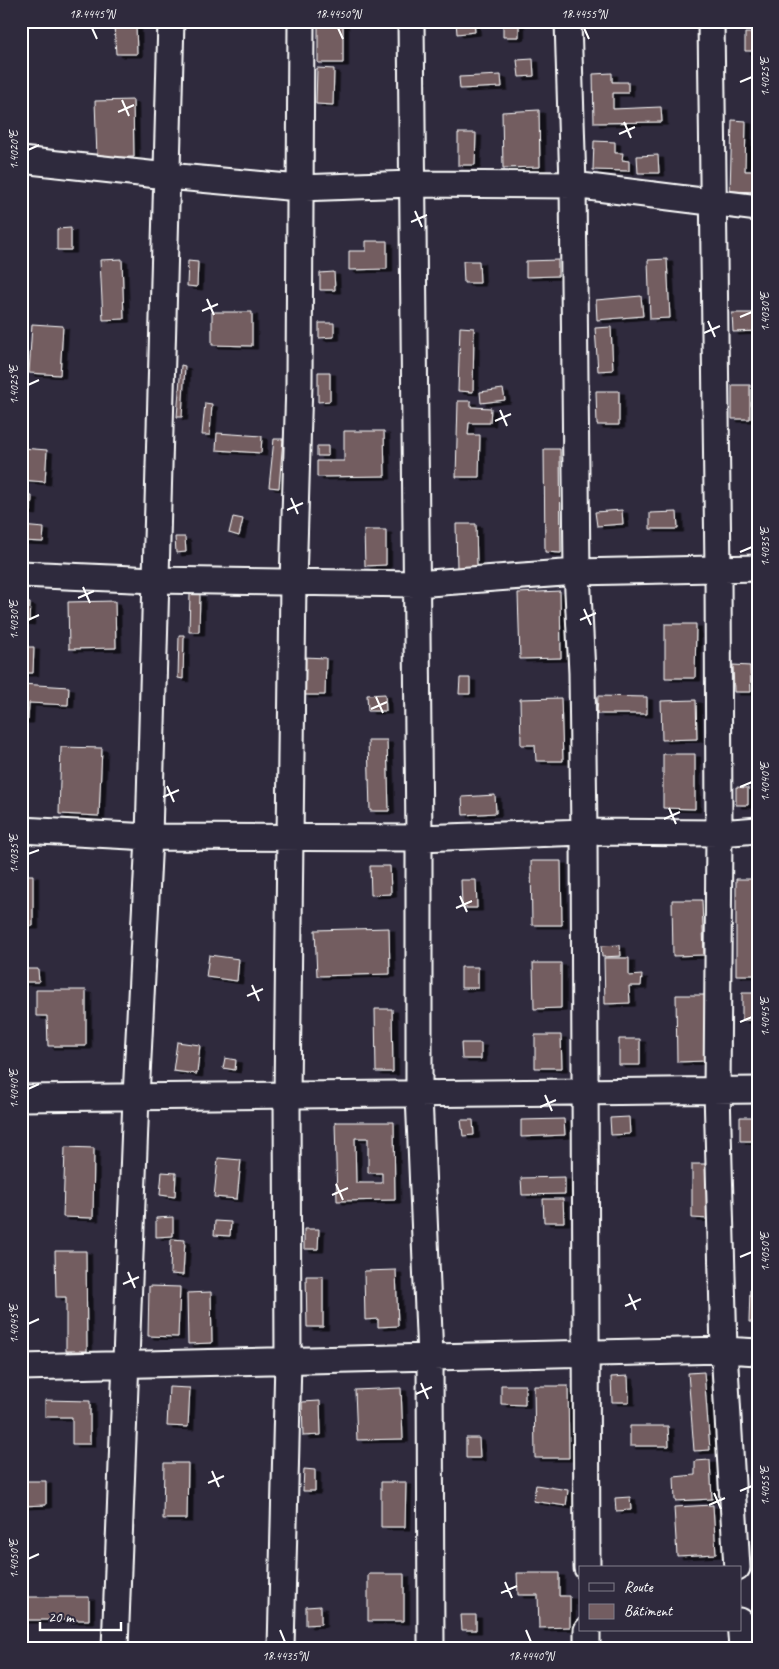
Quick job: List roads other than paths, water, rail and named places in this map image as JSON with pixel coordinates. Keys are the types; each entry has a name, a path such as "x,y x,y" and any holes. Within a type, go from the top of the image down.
{"street":[{"path":"115,1648 136,1097 149,837 171,21"},
{"path":"281,1648 288,1360 287,1096 294,582 299,382 300,21"},
{"path":"411,21 419,1095 430,1357 431,1648"},
{"path":"568,21 577,572 582,673 584,832 587,1566"},
{"path":"711,21 718,569 719,833 717,1091 724,1350 737,1566"},
{"path":"21,160 299,188 412,184 572,185 758,208"},
{"path":"21,574 155,580 416,584 577,572 758,568"},
{"path":"21,830 149,837 418,838 584,832 719,833 758,830"},
{"path":"21,1098 758,1090"},
{"path":"21,1366 724,1350 758,1352"},
{"path":"587,1632 587,1648"},
{"path":"741,1632 742,1648"}]}
